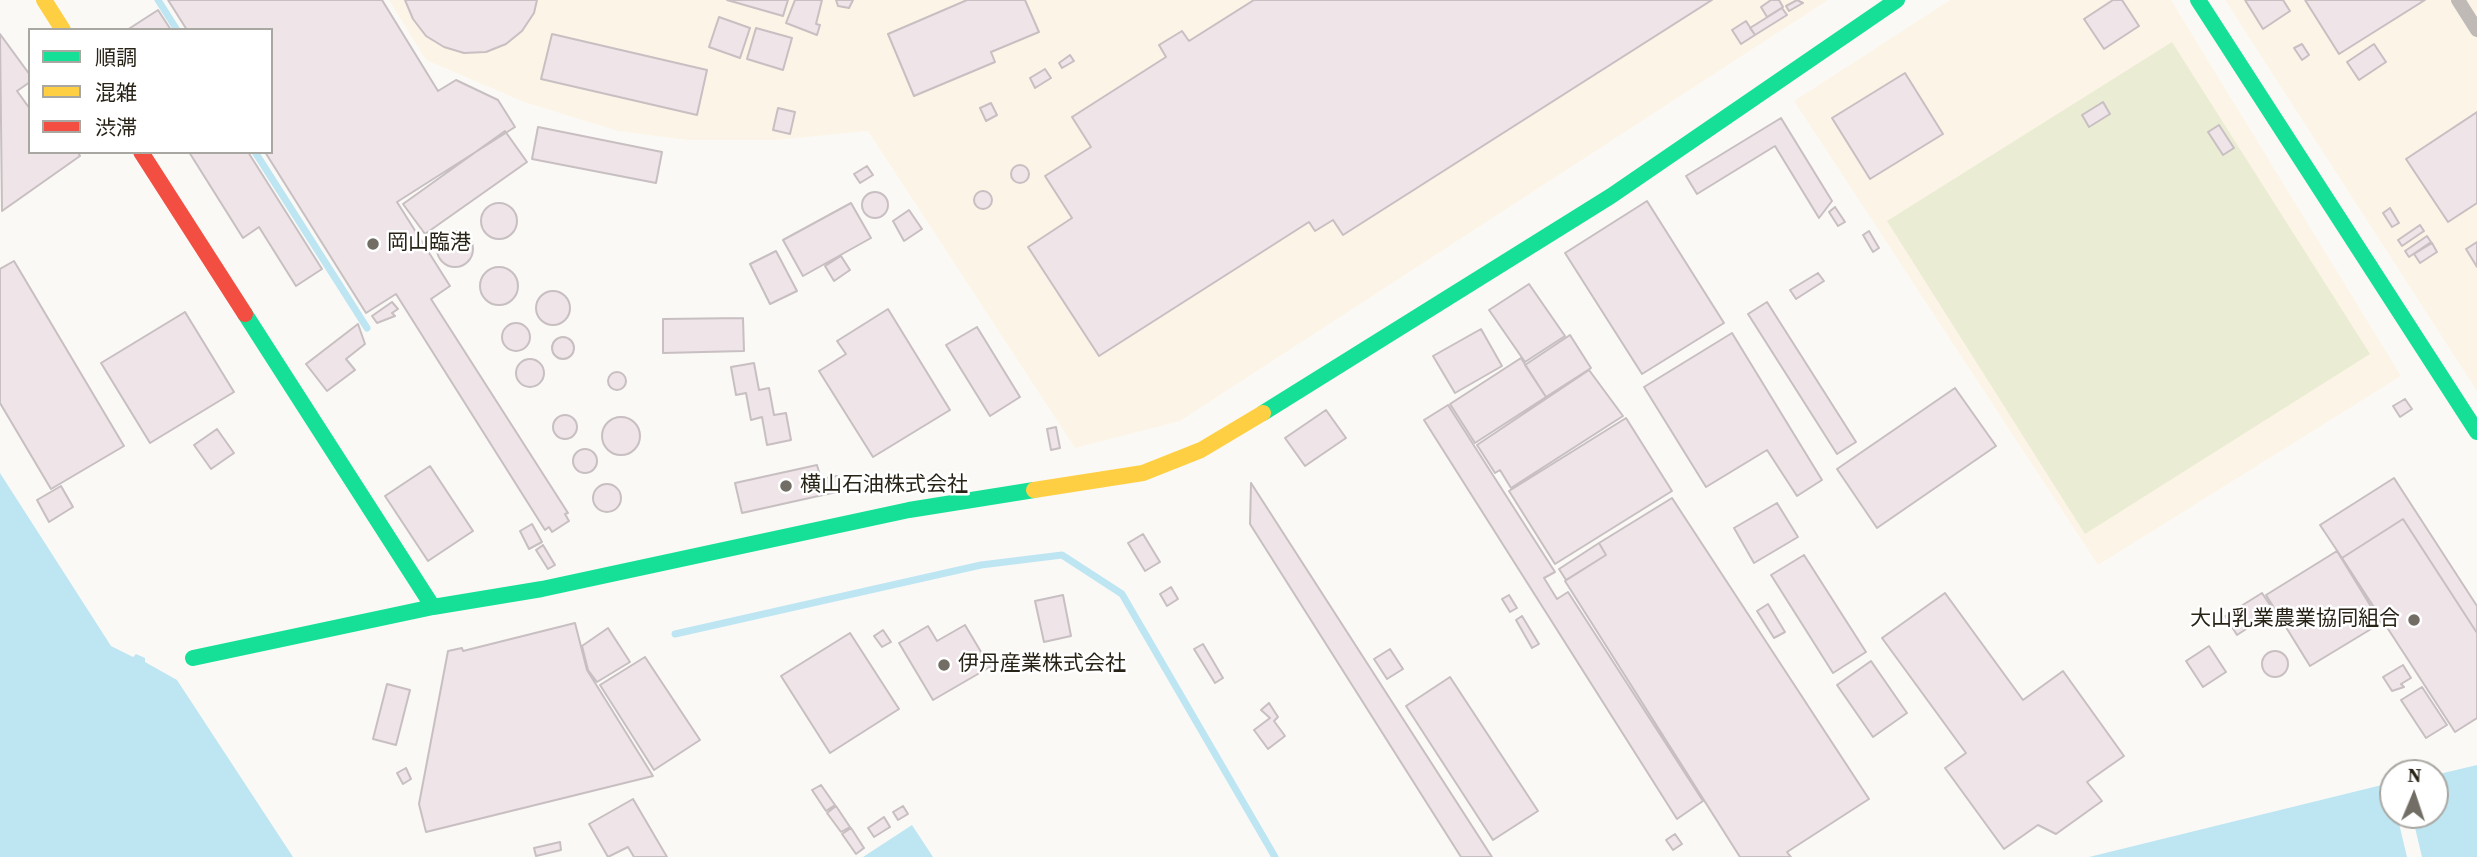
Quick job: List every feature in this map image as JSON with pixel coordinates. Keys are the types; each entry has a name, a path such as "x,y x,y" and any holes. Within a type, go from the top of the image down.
{"street":[{"path":"44,0 62,28"},
{"path":"193,658 433,607 542,589 909,510 1143,473 1201,450 1611,196 1897,0"},
{"path":"2198,0 2477,432"},
{"path":"142,154 433,607"}],"lane":[{"path":"2458,0 2477,30"}],"shaded area":[{"path":"389,0 1828,0 1180,421 1075,448 868,131 776,140 687,140 618,131 524,102 426,60"},
{"path":"1950,0 2171,0 2401,376 2098,565 1794,101"},
{"path":"2225,0 2477,0 2477,391 2473,385"}],"green space":[{"path":"2172,42 2370,354 2085,534 1887,221"}],"water":[{"path":"0,473 111,646 133,657 136,654 145,658 145,662 177,680 293,857 0,857"},
{"path":"2477,765 2477,857 2422,857 2415,829 2449,829 2449,772"},
{"path":"2379,786 2379,829 2400,829 2407,857 2089,857"},
{"path":"912,825 933,857 863,857"}],"building":[{"name":"岡山臨港","path":"168,0 382,0 438,91 456,80 498,100 515,127 397,202 450,286 431,299 568,513 565,514 569,521 552,532 549,527 545,530 396,294 366,313 266,154 273,154 273,28 186,28"},
{"path":"405,0 537,0 534,13 522,31 506,44 486,52 464,53 444,47 426,36 413,19"},
{"path":"727,0 788,0 783,16"},
{"path":"795,0 822,0 816,24 820,25 817,35 786,23"},
{"path":"836,0 853,0 849,8 838,6"},
{"path":"967,0 1025,0 1039,32 991,52 995,62 914,96 888,34"},
{"path":"1254,0 1712,0 1343,235 1333,220 1315,231 1309,222 1099,356 1028,247 1072,218 1045,176 1091,147 1072,117 1166,57 1159,45 1182,31 1189,41"},
{"path":"1771,0 1779,0 1783,7 1767,17 1761,7"},
{"path":"1797,0 1803,3 1789,11 1786,6"},
{"path":"2113,0 2122,0 2139,26 2104,49 2084,19"},
{"path":"2245,0 2283,0 2290,11 2263,29"},
{"path":"2305,0 2425,0 2339,54"},
{"path":"1782,8 1787,15 1755,35 1750,28"},
{"path":"158,10 170,28 130,28"},
{"path":"719,17 750,28 740,58 709,47"},
{"path":"1746,21 1755,35 1741,44 1732,30"},
{"path":"756,28 792,38 783,70 747,59"},
{"path":"0,34 28,72 28,83 17,91 28,106 28,154 80,156 2,211"},
{"path":"552,34 707,70 697,115 541,79"},
{"path":"2302,44 2309,55 2302,60 2294,48"},
{"path":"2374,44 2386,62 2359,80 2347,62"},
{"path":"1070,55 1074,61 1062,68 1059,63"},
{"path":"1045,69 1051,78 1035,88 1030,78"},
{"path":"1905,73 1943,134 1870,179 1832,118"},
{"path":"2103,102 2110,114 2089,127 2082,115"},
{"path":"991,103 997,115 986,121 980,108"},
{"path":"778,108 795,112 790,134 773,130"},
{"path":"2477,112 2477,203 2448,222 2406,159"},
{"path":"1781,118 1832,201 1819,218 1775,146 1697,194 1686,176"},
{"path":"2219,125 2234,148 2223,155 2208,132"},
{"path":"538,127 662,152 656,183 532,159"},
{"path":"505,131 527,162 425,234 403,204"},
{"path":"190,154 249,154 322,269 296,286 259,227 243,238"},
{"path":"1020,165 1026,168 1029,174 1026,180 1020,183 1014,180 1011,174 1014,168"},
{"path":"867,166 873,175 860,183 854,174"},
{"path":"979,191 987,191 992,200 990,207 979,209 974,204 974,196"},
{"path":"875,192 884,196 888,205 884,214 875,218 866,214 862,205 866,196"},
{"path":"1647,201 1724,323 1642,374 1565,253"},
{"path":"499,203 512,208 517,221 512,234 499,239 486,234 481,221 486,208"},
{"path":"851,203 871,238 803,276 783,240"},
{"path":"1835,207 1845,222 1838,226 1829,212"},
{"path":"2390,208 2399,223 2392,227 2383,213"},
{"path":"909,210 922,229 904,241 893,221"},
{"path":"2420,225 2424,231 2402,246 2398,240"},
{"path":"455,231 468,236 473,249 468,262 455,267 442,262 437,249 442,236"},
{"path":"1869,231 1879,248 1873,252 1863,235"},
{"path":"2427,236 2431,242 2409,257 2405,251"},
{"path":"2477,242 2477,267 2466,249"},
{"path":"2432,243 2437,252 2420,263 2414,254"},
{"path":"776,251 797,291 770,304 750,264"},
{"path":"841,256 850,270 834,281 825,266"},
{"path":"14,261 124,446 51,489 0,403 0,269"},
{"path":"499,267 512,273 518,286 512,299 499,305 486,299 480,286 486,273"},
{"path":"1818,273 1824,281 1796,299 1790,290"},
{"path":"1529,284 1565,336 1525,362 1489,310"},
{"path":"553,291 565,296 570,308 565,320 553,325 541,320 536,308 541,296"},
{"path":"392,302 398,309 392,313 395,316 377,323 372,316"},
{"path":"1767,302 1856,442 1837,454 1748,314"},
{"path":"888,309 950,410 873,457 819,371 846,354 837,341"},
{"path":"185,312 234,392 150,443 101,363"},
{"path":"743,318 744,351 663,353 663,319"},
{"path":"516,323 526,327 530,337 526,347 516,351 506,347 502,337 506,327"},
{"path":"358,324 365,344 346,359 355,370 327,391 306,364"},
{"path":"977,327 1020,397 990,416 946,345"},
{"path":"1481,329 1502,366 1455,393 1433,356"},
{"path":"1732,333 1822,480 1797,496 1767,450 1706,487 1644,387"},
{"path":"1570,335 1591,368 1546,397 1525,365"},
{"path":"563,337 571,340 574,348 571,356 563,359 555,356 552,348 555,340"},
{"path":"1521,358 1546,397 1475,443 1450,404"},
{"path":"530,359 540,363 544,373 540,383 530,387 520,383 516,373 520,363"},
{"path":"754,363 759,390 769,388 774,415 786,413 791,440 767,445 762,417 751,420 746,393 736,395 731,367"},
{"path":"1589,370 1623,416 1511,488 1500,470 1495,473 1477,445"},
{"path":"617,372 623,375 626,381 623,387 617,390 611,387 608,381 611,375"},
{"path":"1955,388 1996,446 1877,528 1837,469"},
{"path":"2405,399 2412,409 2400,417 2393,406"},
{"path":"1448,405 1555,572 1544,578 1557,599 1568,592 1703,801 1677,819 1424,420"},
{"path":"1326,410 1346,438 1305,466 1285,438"},
{"path":"565,415 574,418 577,427 574,436 565,439 556,436 553,427 556,418"},
{"path":"621,417 634,423 640,436 634,449 621,455 608,449 602,436 608,423"},
{"path":"1626,418 1672,491 1555,564 1509,491"},
{"path":"1056,427 1060,448 1051,450 1047,429"},
{"path":"217,429 234,453 211,469 194,445"},
{"path":"585,449 593,453 597,461 593,469 585,473 577,469 573,461 577,453"},
{"path":"817,465 821,479 837,476 841,491 742,513 735,483"},
{"path":"430,466 473,531 428,561 385,496"},
{"path":"2394,478 2477,606 2477,633 2403,519 2342,558 2320,525"},
{"path":"1251,483 1492,857 1461,857 1250,524"},
{"path":"607,484 617,488 621,498 617,508 607,512 597,508 593,498 597,488"},
{"path":"61,486 73,507 49,522 37,500"},
{"path":"1672,498 1869,799 1787,852 1791,857 1740,857 1565,581 1606,555 1599,543"},
{"path":"1777,503 1798,537 1754,563 1734,528"},
{"path":"2403,519 2477,633 2477,718 2455,732 2342,558"},
{"path":"532,524 542,542 529,549 520,531"},
{"path":"1143,534 1160,562 1145,571 1128,543"},
{"path":"1599,543 1606,555 1566,580 1559,569"},
{"path":"543,545 555,565 548,569 536,550"},
{"path":"2337,551 2381,623 2310,666 2266,595"},
{"path":"1804,555 1866,652 1833,673 1771,575"},
{"path":"1171,587 1178,599 1167,606 1160,594"},
{"path":"1945,593 2023,700 2063,671 2124,756 2087,782 2102,801 2056,834 2038,825 2004,849 1945,768 1966,753 1882,638"},
{"path":"2262,593 2274,611 2237,635 2225,616"},
{"path":"1063,595 1071,636 1044,642 1035,601"},
{"path":"1509,595 1517,608 1510,612 1502,599"},
{"path":"1768,604 1785,632 1774,638 1757,611"},
{"path":"1522,616 1539,644 1532,648 1516,620"},
{"path":"575,623 587,670 653,776 426,832 419,804 448,651 462,648 463,651"},
{"path":"965,625 990,667 933,700 899,643 928,626 937,641"},
{"path":"608,628 630,662 597,682 588,670 582,646"},
{"path":"883,630 891,642 882,647 874,636"},
{"path":"850,633 899,709 830,753 781,676"},
{"path":"1203,644 1223,678 1215,683 1194,649"},
{"path":"2209,646 2226,672 2203,687 2186,661"},
{"path":"1390,649 1403,669 1387,679 1374,659"},
{"path":"2275,651 2284,655 2288,664 2284,673 2275,677 2266,673 2262,664 2266,655"},
{"path":"645,657 700,740 654,770 600,685"},
{"path":"1871,661 1907,713 1873,737 1837,685"},
{"path":"2403,665 2411,678 2401,684 2404,687 2392,691 2383,677"},
{"path":"1450,677 1538,811 1493,840 1406,706"},
{"path":"387,684 410,690 396,745 373,739"},
{"path":"2422,687 2447,725 2426,738 2401,700"},
{"path":"1269,703 1278,717 1274,721 1285,736 1268,749 1254,730 1270,718 1261,710"},
{"path":"406,768 411,779 403,784 397,773"},
{"path":"821,785 835,805 826,811 812,790"},
{"path":"633,799 667,857 634,857 628,847 608,857 589,824"},
{"path":"836,806 850,827 841,832 827,813"},
{"path":"903,806 908,814 898,820 893,812"},
{"path":"884,817 890,827 874,837 868,828"},
{"path":"851,828 864,848 856,854 842,834"},
{"path":"1675,834 1682,844 1673,850 1666,840"},
{"path":"560,842 561,850 536,856 534,848"}],"waterway":[{"path":"158,0 176,28"},
{"path":"256,154 367,328"},
{"path":"675,634 981,565 1062,555 1122,594 1275,857"}],"traffic: fast":[{"path":"1263,413 1611,196 1897,0"},
{"path":"2198,0 2477,432"},
{"path":"245,314 433,607"},
{"path":"193,658 433,607 542,589 909,510 1034,490"}],"traffic: slow":[{"path":"44,0 62,28"},
{"path":"1034,490 1143,473 1201,450 1263,413"}],"traffic: jam":[{"path":"142,154 245,314"}],"place":[{"name":"岡山臨港","path":"373,244"},
{"name":"横山石油株式会社","path":"786,486"},
{"name":"大山乳業農業協同組合","path":"2414,620"},
{"name":"伊丹産業株式会社","path":"944,665"}]}
